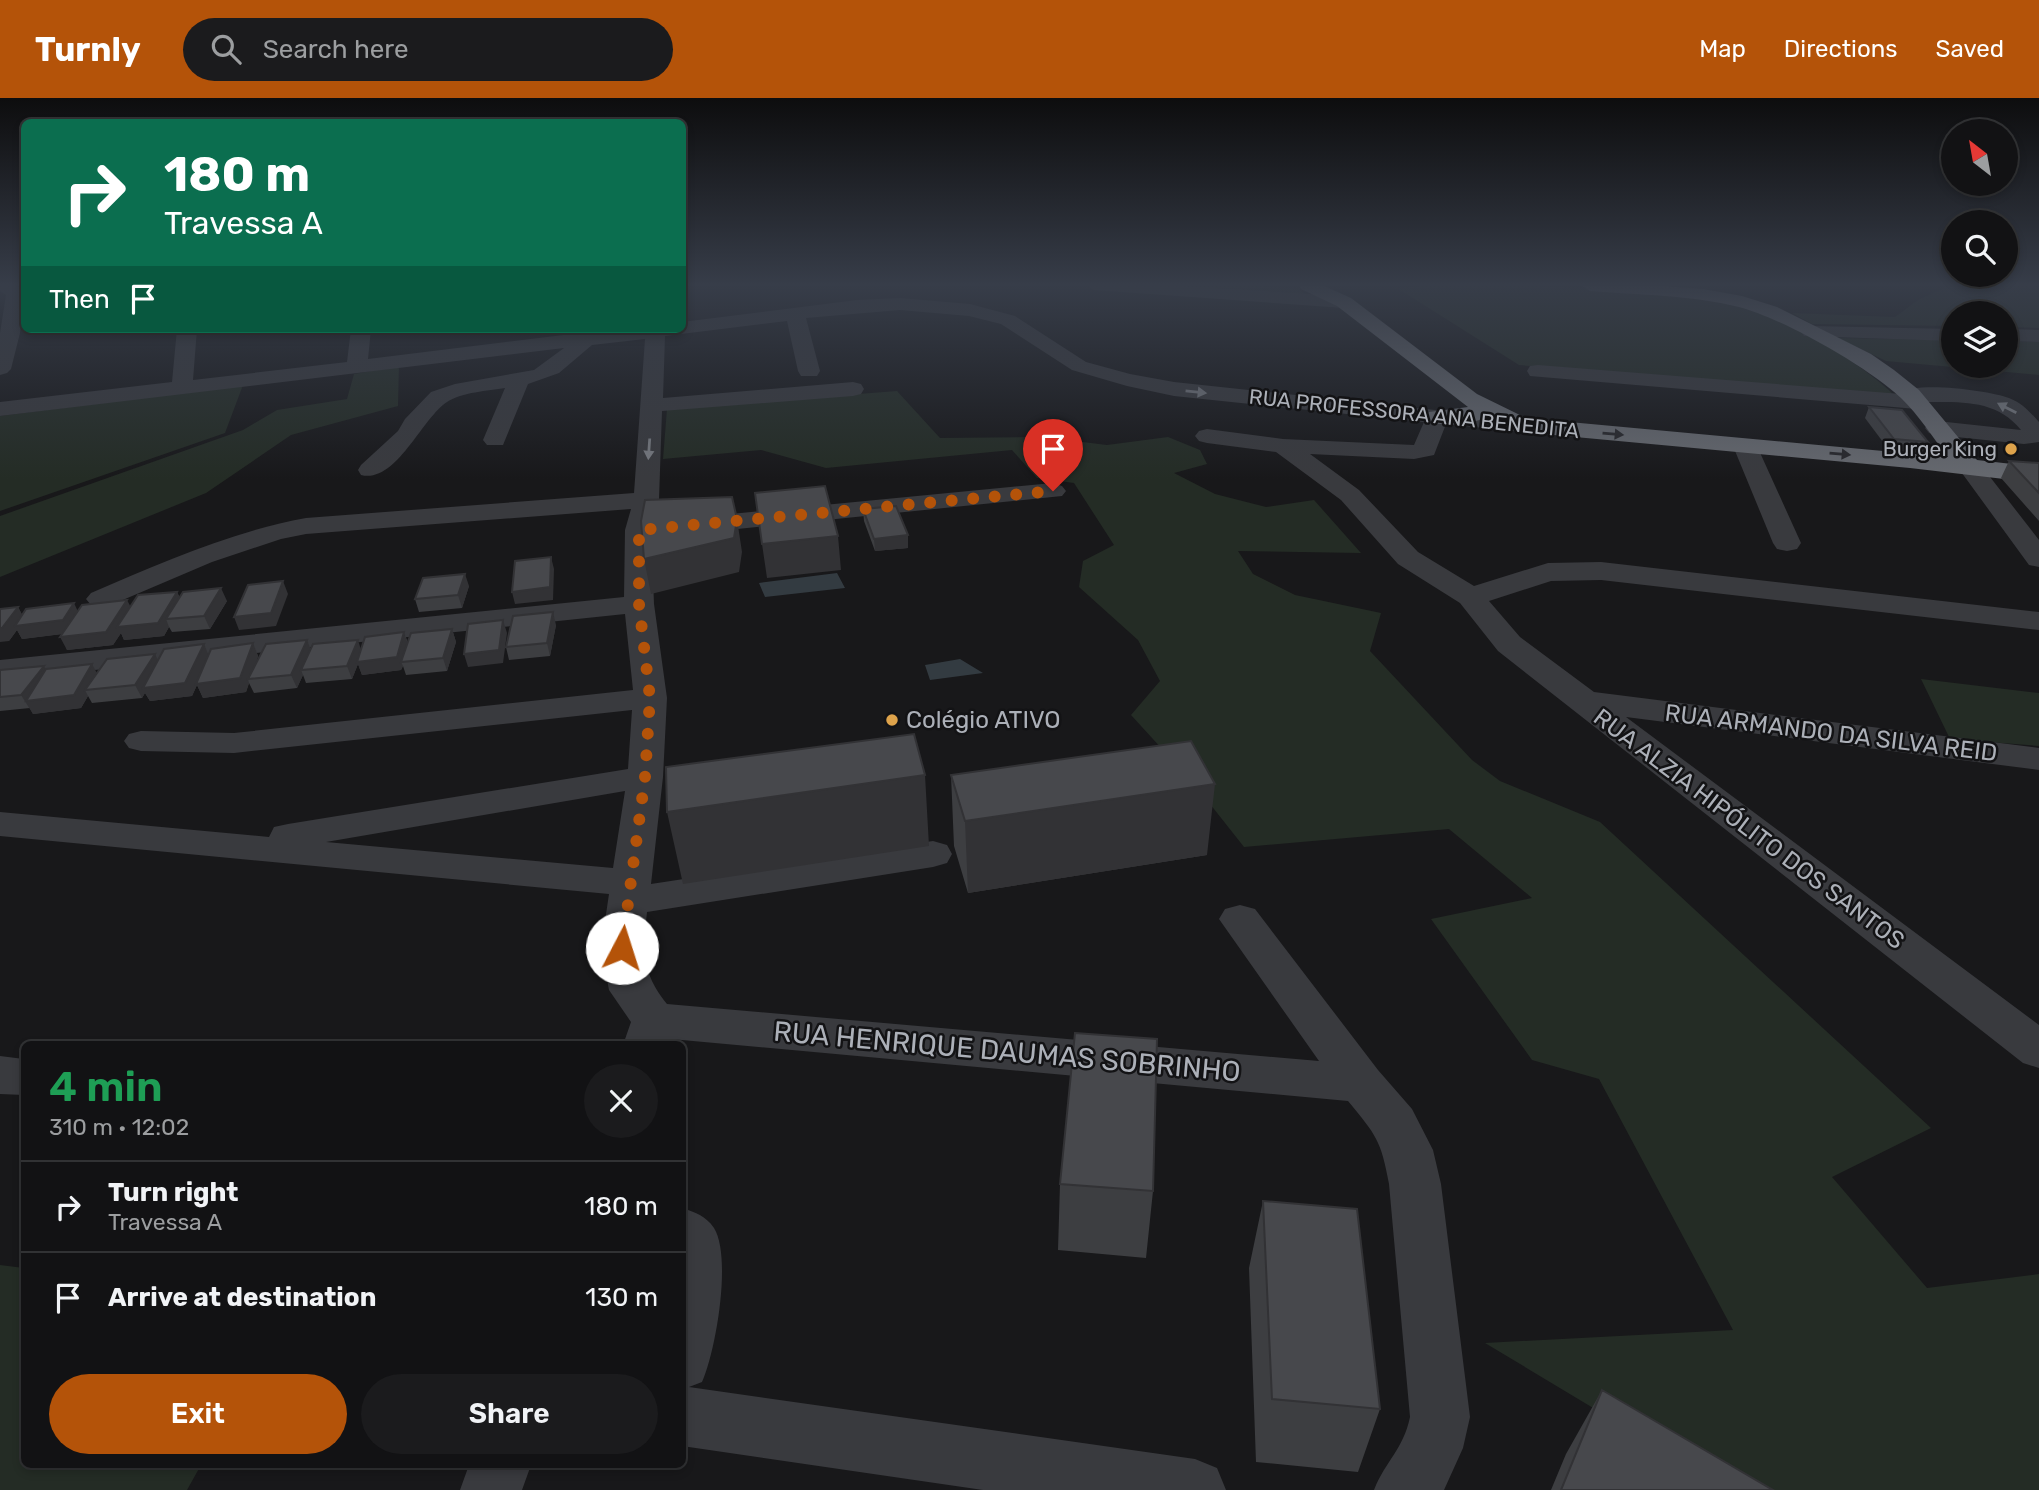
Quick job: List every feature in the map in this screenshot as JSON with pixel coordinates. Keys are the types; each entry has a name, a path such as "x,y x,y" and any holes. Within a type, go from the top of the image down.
{"highway":[{"path":"1411,350 1469,399 1521,425"},
{"path":"1846,350 1863,359 1914,398 1962,444 2039,475"},
{"path":"1437,417 1475,414 1484,407"},
{"name":"RUA PROFESSORA ANA BENEDITA","path":"1521,425 1910,460 1948,459 1956,454 1962,444"}],"street":[{"path":"0,369 4,350"},
{"path":"181,387 185,350"},
{"path":"357,366 359,350"},
{"name":"RUA PROFESSORA ANA BENEDITA","path":"0,409 357,366 449,350"},
{"path":"370,470 409,434 413,424 439,397 467,388 519,380 552,369 573,350"},
{"path":"650,1032 631,990 622,948 645,777 650,698 639,604 642,515 653,405 664,350"},
{"path":"804,350 809,371"},
{"name":"RUA PROFESSORA ANA BENEDITA","path":"1054,350 1079,366 1127,380 1174,389 1521,425"},
{"path":"1538,371 1914,398 1987,400 2007,405 2017,411 2038,439"},
{"path":"495,440 519,380"},
{"path":"653,405 853,389"},
{"path":"1951,397 1962,444 2039,559"},
{"path":"1207,436 1283,446 1425,450 1437,417"},
{"path":"1962,444 1973,440 2038,439"},
{"path":"1962,444 2000,460 2039,465"},
{"name":"RUA ALZIA HIPÓLITO DOS SANTOS","path":"1283,446 1350,495 1408,558 1471,597 1509,644 2039,1050"},
{"path":"1745,446 1787,543"},
{"path":"101,599 243,539 281,530 642,515 1053,491"},
{"path":"1471,597 1548,572 1601,570 2039,621"},
{"path":"0,670 639,604"},
{"path":"141,741 198,744 260,741 650,698"},
{"name":"RUA ARMANDO DA SILVA REID","path":"1581,701 2032,760"},
{"path":"239,844 645,777"},
{"path":"0,824 239,844 629,892 933,854"},
{"path":"1240,919 1361,1083 1395,1124 1408,1150 1415,1184 1440,1417 1420,1469"},
{"name":"RUA HENRIQUE DAUMAS SOBRINHO","path":"650,1032 1361,1083"},
{"path":"0,1075 21,1077"},
{"path":"686,1235 694,1242 695,1274 686,1335"},
{"path":"686,1417 1195,1490"},
{"path":"491,1490 499,1468"}],"shaded area":[{"path":"1495,350 1833,350 1864,370 1894,395 1519,365"},
{"path":"1863,350 1941,350 1941,366 1886,361"},
{"path":"2018,350 2039,350 2039,375 2018,373"},
{"path":"399,366 398,406 291,435 206,493 0,577 0,516 243,430 277,410 347,399 354,374"},
{"path":"243,385 225,433 0,511 0,416"},
{"path":"897,391 940,438 1042,437 1107,445 1168,437 1200,450 1207,464 1174,473 1215,494 1266,507 1314,500 1361,553 1238,551 1253,574 1295,595 1381,613 1370,651 1472,760 1500,781 1600,822 1931,1128 1832,1177 1927,1288 2039,1274 2039,1490 1730,1490 1485,1343 1733,1330 1599,1079 1532,1060 1431,919 1532,898 1449,829 1244,847 1195,785 1131,715 1160,681 1138,640 1079,587 1083,561 1114,545 1074,483 1037,478 1012,450 826,468 761,450 663,459 667,409"},
{"path":"837,573 845,588 765,597 759,583"},
{"path":"960,659 983,673 930,680 925,665"},
{"path":"1921,679 2039,693 2039,746 1950,739"},
{"path":"0,1265 21,1268 21,1468 199,1468 187,1490 0,1490"}],"building":[{"path":"1869,407 1902,410 1928,442 1894,439"},
{"path":"2009,461 2039,463 2039,493"},
{"path":"825,486 838,536 762,544 755,493"},
{"path":"732,497 737,519 734,538 644,559 641,521 645,500"},
{"path":"896,506 908,535 874,539 863,509"},
{"path":"551,557 550,587 512,592 515,561"},
{"path":"465,574 458,595 415,599 423,578"},
{"path":"283,581 271,613 234,617 248,585"},
{"path":"221,588 204,616 166,619 183,592"},
{"path":"177,592 158,623 117,627 138,595"},
{"path":"127,600 106,632 60,637 82,605"},
{"path":"74,603 63,620 15,626 26,609"},
{"path":"18,607 2,628 0,628 0,609"},
{"path":"553,612 547,643 506,647 513,616"},
{"path":"503,620 499,650 464,654 468,624"},
{"path":"452,629 443,658 401,662 411,633"},
{"path":"404,632 397,657 357,662 365,637"},
{"path":"307,640 291,675 248,679 266,644"},
{"path":"358,640 347,666 301,670 313,644"},
{"path":"253,643 240,678 196,684 211,649"},
{"path":"204,644 185,683 143,688 164,649"},
{"path":"155,654 135,685 85,690 107,659"},
{"path":"92,664 74,695 26,701 46,669"},
{"path":"44,666 21,695 0,697 0,670"},
{"path":"914,734 925,775 667,812 666,767"},
{"path":"1191,741 1215,784 965,821 951,775"},
{"path":"1075,1033 1157,1039 1153,1191 1060,1184"},
{"path":"1263,1201 1357,1209 1380,1409 1272,1399"},
{"path":"1602,1390 1773,1490 1561,1490"}],"place":[{"name":"Burger King","path":"2011,449"},
{"name":"Colégio ATIVO","path":"892,720"}],"route":[{"path":"622,948 645,777 650,698 639,604 639,530 1053,491"}]}
